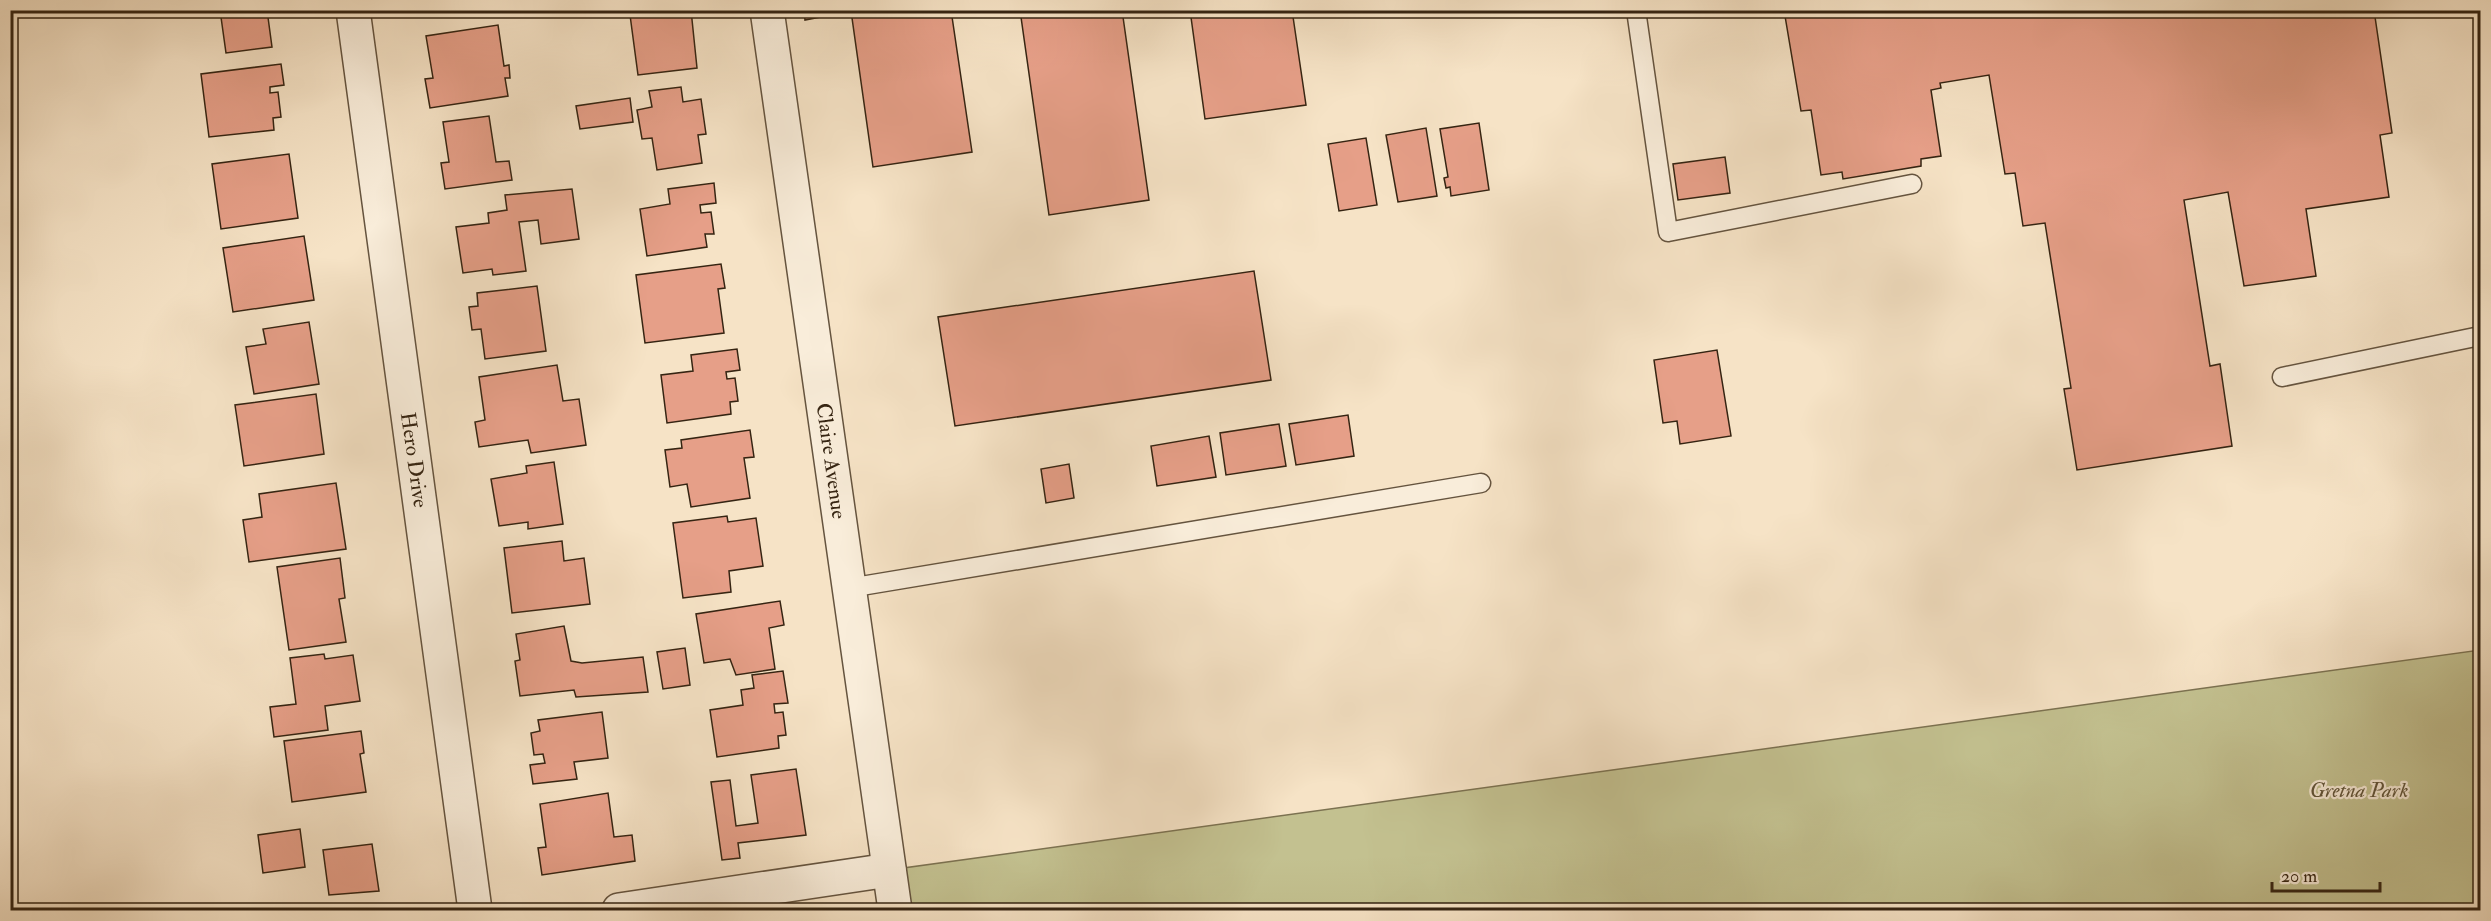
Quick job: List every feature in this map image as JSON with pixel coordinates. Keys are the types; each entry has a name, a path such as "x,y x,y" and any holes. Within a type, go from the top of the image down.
{"street":[{"name":"Hero Drive","path":"353,10 476,910"},
{"name":"Claire Avenue","path":"767,10 895,910"},
{"path":"619,910 889,870"}],"lane":[{"path":"1636,10 1668,232 1912,184"},
{"path":"2282,377 2481,336"},
{"path":"849,588 1481,483"}],"green space":[{"name":"Gretna Park","path":"2480,650 2480,910 895,910 889,870"}],"building":[{"path":"220,10 267,10 272,47 226,53"},
{"path":"665,10 691,10 697,68 638,75 630,15"},
{"path":"804,10 951,10 972,152 873,167 851,11 805,20"},
{"path":"1020,10 1122,10 1149,200 1049,215"},
{"path":"1190,10 1292,10 1306,105 1205,119"},
{"path":"1784,10 2374,10 2392,133 2380,135 2389,197 2306,209 2316,276 2244,286 2228,192 2184,200 2210,366 2220,364 2232,446 2077,470 2064,389 2071,388 2045,223 2023,226 2015,173 2005,174 1989,75 1940,83 1941,88 1931,90 1941,156 1921,159 1921,166 1843,179 1842,172 1821,175 1811,110 1801,111"},
{"path":"498,25 504,66 509,65 510,78 505,78 508,96 430,108 425,79 433,78 426,36"},
{"path":"281,64 284,85 270,87 270,93 278,92 281,117 273,118 274,130 209,137 201,74"},
{"path":"681,87 683,102 701,99 706,134 698,135 702,163 657,170 652,138 642,139 637,110 652,107 649,91"},
{"path":"630,98 633,122 580,129 576,106"},
{"path":"489,116 496,162 509,161 512,180 445,189 441,163 449,162 443,122"},
{"path":"1479,123 1489,190 1451,196 1450,187 1446,188 1444,178 1448,177 1440,129"},
{"path":"1426,128 1437,196 1398,202 1386,135"},
{"path":"1366,138 1377,205 1339,211 1328,144"},
{"path":"289,154 298,218 221,229 212,164"},
{"path":"1725,157 1730,193 1678,200 1673,164"},
{"path":"714,183 716,203 700,205 701,213 711,212 714,234 705,234 707,247 647,256 640,209 670,204 668,189"},
{"path":"572,189 579,239 541,244 538,220 519,222 526,271 493,275 492,269 463,273 456,227 489,223 488,213 507,210 505,195"},
{"path":"304,236 314,300 233,312 223,248"},
{"path":"721,264 725,288 718,289 724,333 645,343 636,275"},
{"path":"1254,271 1271,380 955,426 938,317"},
{"path":"537,286 546,351 485,359 481,329 472,330 469,307 478,306 477,293"},
{"path":"309,322 319,384 254,394 246,347 266,344 263,329"},
{"path":"737,349 740,370 726,372 727,379 735,378 738,401 730,402 731,414 667,423 661,375 693,371 691,355"},
{"path":"1717,350 1731,436 1680,444 1677,421 1663,423 1654,360"},
{"path":"557,365 563,401 579,399 586,445 531,453 528,440 479,447 475,422 485,420 479,377"},
{"path":"316,394 324,454 244,466 235,405"},
{"path":"1348,415 1354,456 1296,465 1289,424"},
{"path":"1279,424 1286,466 1226,475 1220,433"},
{"path":"750,430 754,457 744,458 750,498 691,507 687,484 670,487 665,450 682,448 681,440"},
{"path":"1209,436 1216,477 1157,486 1151,446"},
{"path":"554,462 563,524 528,529 528,522 499,526 491,479 527,473 526,466"},
{"path":"1069,464 1074,498 1046,503 1041,469"},
{"path":"336,483 346,549 249,562 243,520 262,517 259,494"},
{"path":"727,516 728,522 756,518 763,566 729,571 731,592 683,598 673,523"},
{"path":"562,541 564,561 584,558 590,604 512,613 504,548"},
{"path":"340,558 345,598 339,599 346,642 289,650 277,567"},
{"path":"780,601 784,625 769,628 775,669 736,675 730,659 704,663 696,614"},
{"path":"564,626 571,661 582,663 643,657 648,692 576,697 574,690 520,696 515,661 520,660 516,634"},
{"path":"685,648 690,685 663,689 657,652"},
{"path":"324,654 325,659 353,655 360,701 325,706 328,730 274,737 270,707 296,704 290,658"},
{"path":"783,671 788,703 774,704 775,713 783,712 786,735 778,736 779,748 717,757 710,710 743,705 741,690 754,688 752,675"},
{"path":"602,712 608,758 574,762 577,779 533,784 530,765 545,763 543,754 534,755 531,733 540,731 538,720"},
{"path":"361,731 364,753 360,754 366,792 292,802 284,741"},
{"path":"796,769 806,835 738,843 740,858 722,860 711,782 730,780 736,826 758,823 751,775"},
{"path":"608,793 614,837 632,835 635,861 542,875 538,848 546,847 540,804"},
{"path":"300,829 305,867 263,873 258,835"},
{"path":"372,844 379,891 329,895 323,850"}]}
